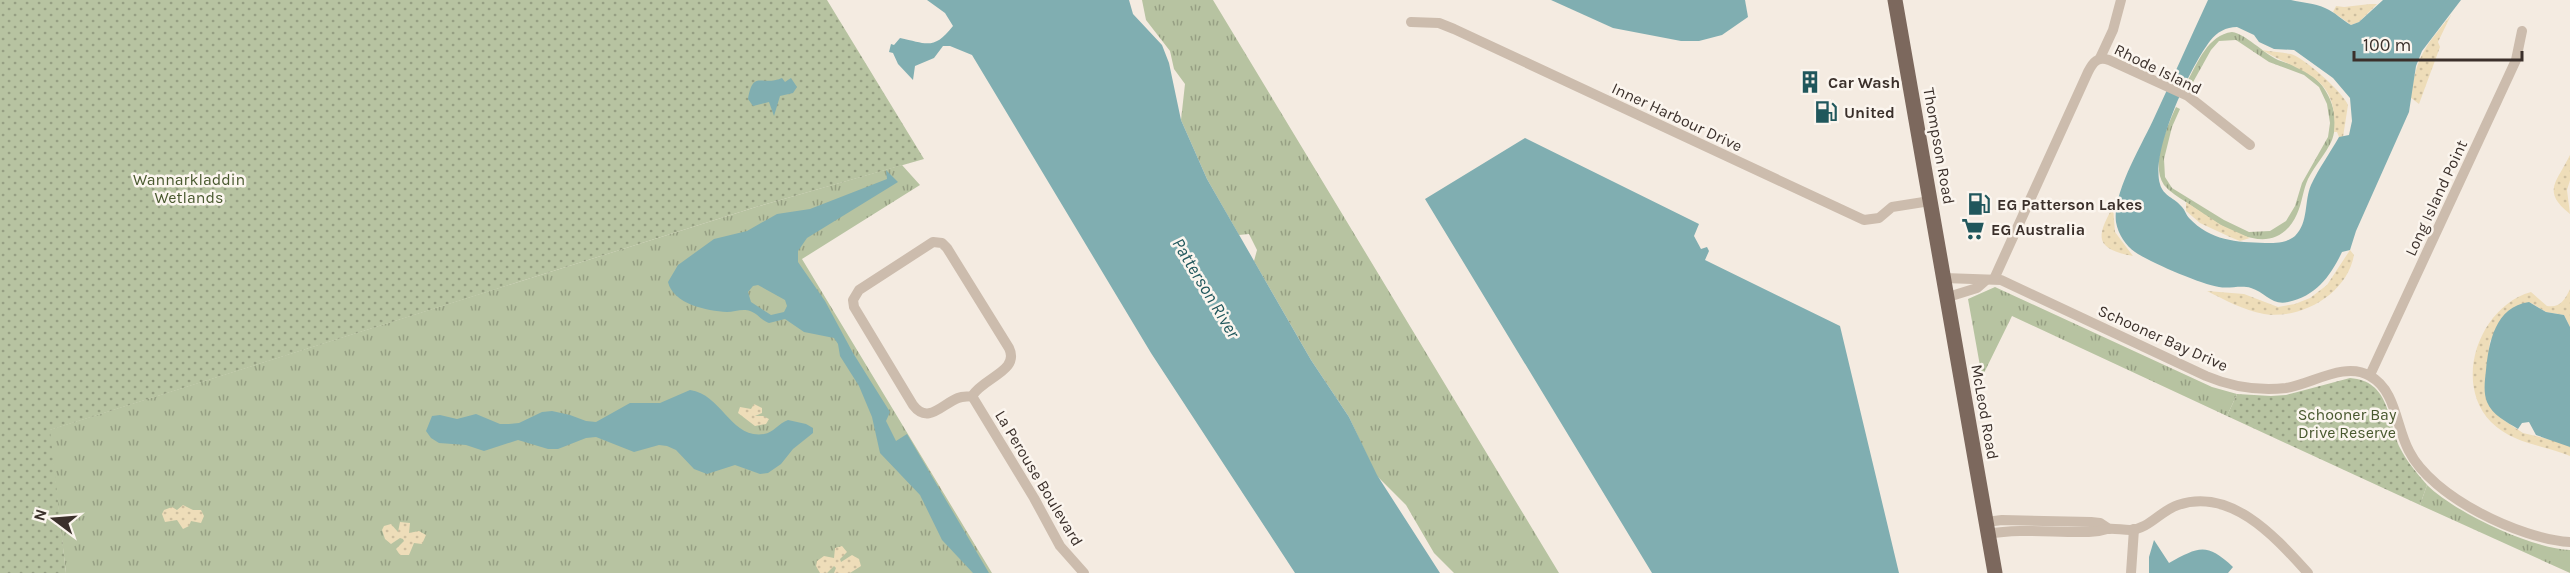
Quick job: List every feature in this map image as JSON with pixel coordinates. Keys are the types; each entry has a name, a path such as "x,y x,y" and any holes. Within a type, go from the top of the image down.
{"main road":[{"name":"Thompson Road","path":"1895,0 1948,297"},
{"name":"McLeod Road","path":"1948,297 1995,573"}],"street":[{"path":"2100,58 2113,30 2121,0"},
{"name":"Inner Harbour Drive","path":"1411,22 1439,23 1454,29 1864,220 1879,218 1892,207 1930,201"},
{"name":"Long Island Point","path":"2370,375 2516,60 2522,31"},
{"name":"Rhode Island","path":"1989,280 2092,63 2100,58 2182,94 2207,110 2250,145"},
{"path":"933,242 945,246 1011,353 1009,366 981,384 972,396 957,398 929,414 920,412 853,304 857,291 933,242"},
{"path":"1944,278 1989,280"},
{"path":"1948,297 1977,288 1989,280"},
{"name":"Schooner Bay Drive","path":"1989,280 2007,283 2222,382 2241,387 2272,389 2305,384 2340,372 2358,371 2370,375"},
{"path":"2370,375 2388,394 2408,449 2429,479 2459,501 2502,522 2538,537 2570,542"},
{"name":"La Perouse Boulevard","path":"972,396 1034,498 1060,546 1084,573"},
{"path":"1987,528 2091,532 2134,529 2145,526 2158,515 2179,505 2196,501 2237,511 2258,524 2283,544 2305,570"},
{"path":"2131,573 2134,529"}],"green space":[{"name":"Wannarkladdin Wetlands","path":"0,0 827,0 924,159 756,207 50,430 66,573 0,573"},
{"path":"1142,0 1213,0 1559,573 1454,573 1434,553 1406,505 1376,475 1349,417 1311,360 1254,261 1257,250 1249,234 1239,235 1207,179 1181,120 1185,84 1174,69 1170,51 1146,20"},
{"path":"2232,32 2243,36 2278,60 2308,72 2322,85 2334,111 2332,140 2308,179 2297,214 2287,230 2274,237 2259,239 2228,229 2171,192 2164,185 2160,176 2161,146 2176,107 2180,109 2172,127 2164,159 2165,177 2172,188 2224,220 2249,232 2270,231 2286,221 2295,206 2302,183 2328,137 2330,123 2327,104 2319,87 2304,75 2269,62 2236,40 2219,41 2211,50 2192,84 2187,82 2210,44 2216,38"},
{"path":"902,165 920,185 802,259 992,573 66,573 49,430 756,207"},
{"path":"1995,287 2212,387 2237,394 2227,416 2012,316 1982,377 1968,299"},
{"name":"Schooner Bay Drive Reserve","path":"2350,378 2373,386 2385,403 2400,448 2427,485 2420,505 2227,416 2237,394 2286,395"},
{"path":"2427,485 2456,507 2494,527 2535,543 2570,550 2570,573 2420,505"}],"sand":[{"path":"2377,4 2359,22 2351,25 2333,12 2336,6"},
{"path":"2451,15 2438,42 2440,47 2419,104 2410,97 2419,61 2428,44"},
{"path":"2262,50 2297,57 2339,92 2348,105 2343,137 2339,137 2337,132 2334,132 2334,113 2330,98 2323,87 2303,71"},
{"path":"2570,155 2570,180 2567,190 2570,214 2556,199 2554,186"},
{"path":"2186,202 2221,225 2250,238 2240,241 2200,223 2186,211"},
{"path":"2113,207 2115,232 2133,256 2112,250 2102,240 2103,227"},
{"path":"2350,250 2354,255 2350,269 2342,282 2320,301 2293,313 2278,315 2256,312 2207,291 2244,294 2278,307 2295,304 2310,298 2327,285"},
{"path":"2570,289 2570,327 2564,315 2546,312 2531,303 2490,341 2485,393 2505,421 2523,433 2565,443 2570,447 2570,456 2519,440 2491,422 2479,406 2474,387 2473,367 2477,347 2486,329 2498,313 2513,300 2531,292 2547,306 2555,306 2564,300"},
{"path":"754,404 762,408 762,413 755,416 769,419 766,424 755,426 738,413 740,407 751,409"},
{"path":"183,505 193,510 201,510 204,516 201,523 191,521 189,526 183,529 177,520 165,522 162,514 164,510 172,507 177,510"},
{"path":"400,522 410,523 409,533 419,531 426,535 422,544 414,543 409,555 400,555 396,549 404,541 403,539 400,538 391,544 385,539 382,530 384,526 391,524 398,532"},
{"path":"842,546 847,552 840,559 841,562 852,555 859,559 861,566 850,573 834,573 836,568 834,566 827,573 820,573 816,566 817,561 824,556 834,558 835,548"}],"water":[{"name":"Patterson River","path":"927,0 1129,0 1133,14 1162,45 1169,63 1181,120 1207,179 1311,360 1349,417 1377,475 1440,573 1295,573 1151,353 972,55 950,46 943,46 934,58 915,66 913,80 898,64 893,53 889,52 891,44 894,45 900,38 924,43 935,42 953,26 945,13"},
{"path":"1551,0 1745,0 1748,17 1722,35 1699,41 1681,41 1613,28"},
{"path":"2208,0 2291,0 2325,8 2351,25 2359,22 2383,0 2461,0 2422,51 2416,66 2409,112 2356,231 2350,250 2342,252 2327,277 2314,290 2288,302 2277,302 2251,288 2227,288 2201,282 2152,262 2132,249 2123,239 2117,226 2116,210 2123,183","holes":["2233,27 2254,35 2259,42 2274,49 2294,50 2333,78 2350,98 2352,121 2349,135 2339,137 2314,179 2309,191 2304,218 2295,236 2276,243 2224,239 2197,226 2183,208 2166,194 2160,184 2158,170 2166,132 2174,111 2192,70 2210,41 2222,31"]},
{"path":"782,78 785,82 791,78 797,87 793,93 780,96 774,116 769,102 753,106 748,99 753,84"},
{"path":"1525,138 1699,224 1694,236 1701,249 1707,247 1709,251 1705,260 1840,326 1899,573 1652,573 1425,199"},
{"path":"886,170 898,182 807,238 798,251 798,262 825,301 853,353 890,412 886,421 896,441 907,434 989,573 973,573 942,540 920,495 880,453 872,417 859,386 840,356 838,344 834,338 804,332 785,319 769,323 747,310 727,312 692,305 677,296 671,290 668,282 678,265 714,239 747,231 777,214 810,209 887,179","holes":["758,285 785,300 787,306 784,312 771,315 751,302 748,292 753,286"]},
{"path":"2529,302 2546,312 2564,315 2570,327 2570,447 2536,435 2529,422 2522,423 2518,429 2496,414 2489,407 2486,398 2487,359 2496,327 2508,311"},
{"path":"690,390 711,400 734,424 752,434 767,433 788,420 806,424 813,428 813,433 793,449 781,464 768,473 760,474 735,465 707,474 694,469 676,450 667,446 659,445 634,452 596,437 586,438 558,449 548,449 518,440 484,451 466,445 439,443 426,431 432,416 440,415 457,419 476,414 500,424 509,424 519,423 542,412 552,411 596,422 630,403 660,403"},
{"path":"2154,540 2169,563 2188,553 2202,550 2216,554 2233,567 2228,573 2149,573 2149,557"}],"place":[{"name":"Car Wash","path":"1810,82"},
{"name":"United","path":"1826,112"},
{"name":"EG Patterson Lakes","path":"1979,204"},
{"name":"EG Australia","path":"1973,229"}]}
